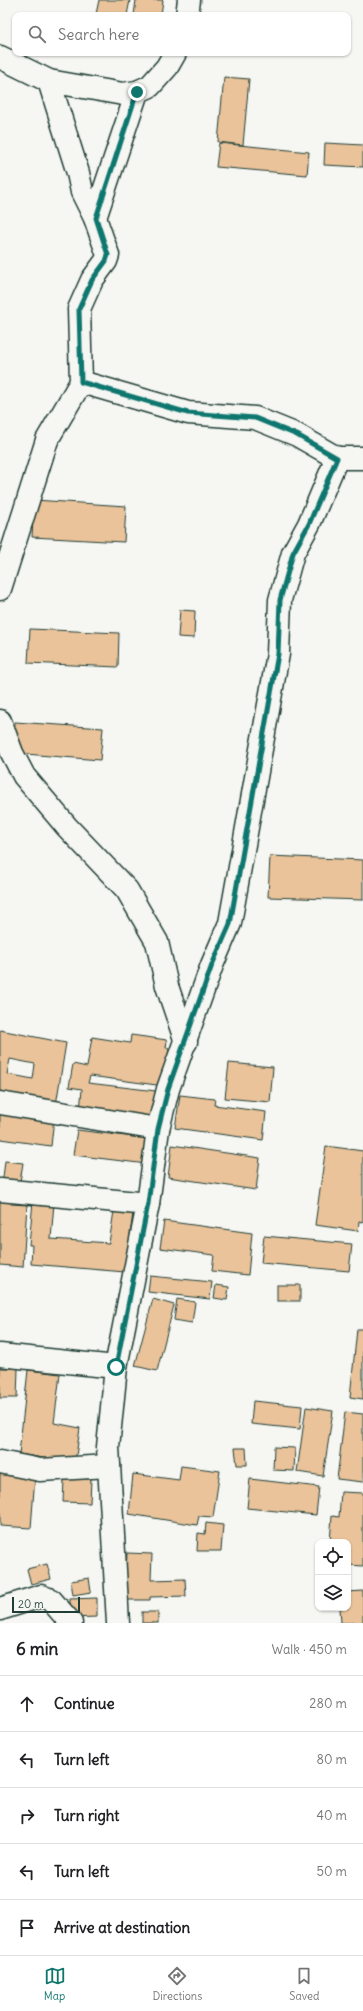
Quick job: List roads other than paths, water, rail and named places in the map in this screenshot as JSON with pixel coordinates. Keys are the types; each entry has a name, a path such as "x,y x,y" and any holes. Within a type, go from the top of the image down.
{"street":[{"path":"187,12 189,0"},
{"path":"0,57 49,81 123,94 137,92 150,86 167,67 173,56"},
{"path":"0,589 47,440 81,382 79,309 85,293 106,261 108,255 96,218 82,192 78,173 49,81"},
{"path":"96,218 137,92"},
{"path":"81,382 188,413 255,418 297,435 337,458 363,458"},
{"path":"118,1623 108,1448 116,1367 148,1204 158,1129 168,1089 186,1042 212,965 230,924 278,654 280,600 293,553 309,524 337,458"},
{"path":"0,721 12,753 24,776 66,827 127,890 146,922 157,942 167,986 186,1042"},
{"path":"0,1103 158,1129"},
{"path":"0,1190 148,1204"},
{"path":"0,1355 116,1367"},
{"path":"0,1462 40,1470 109,1466"},
{"path":"0,1609 41,1596 51,1600 70,1623"}]}
